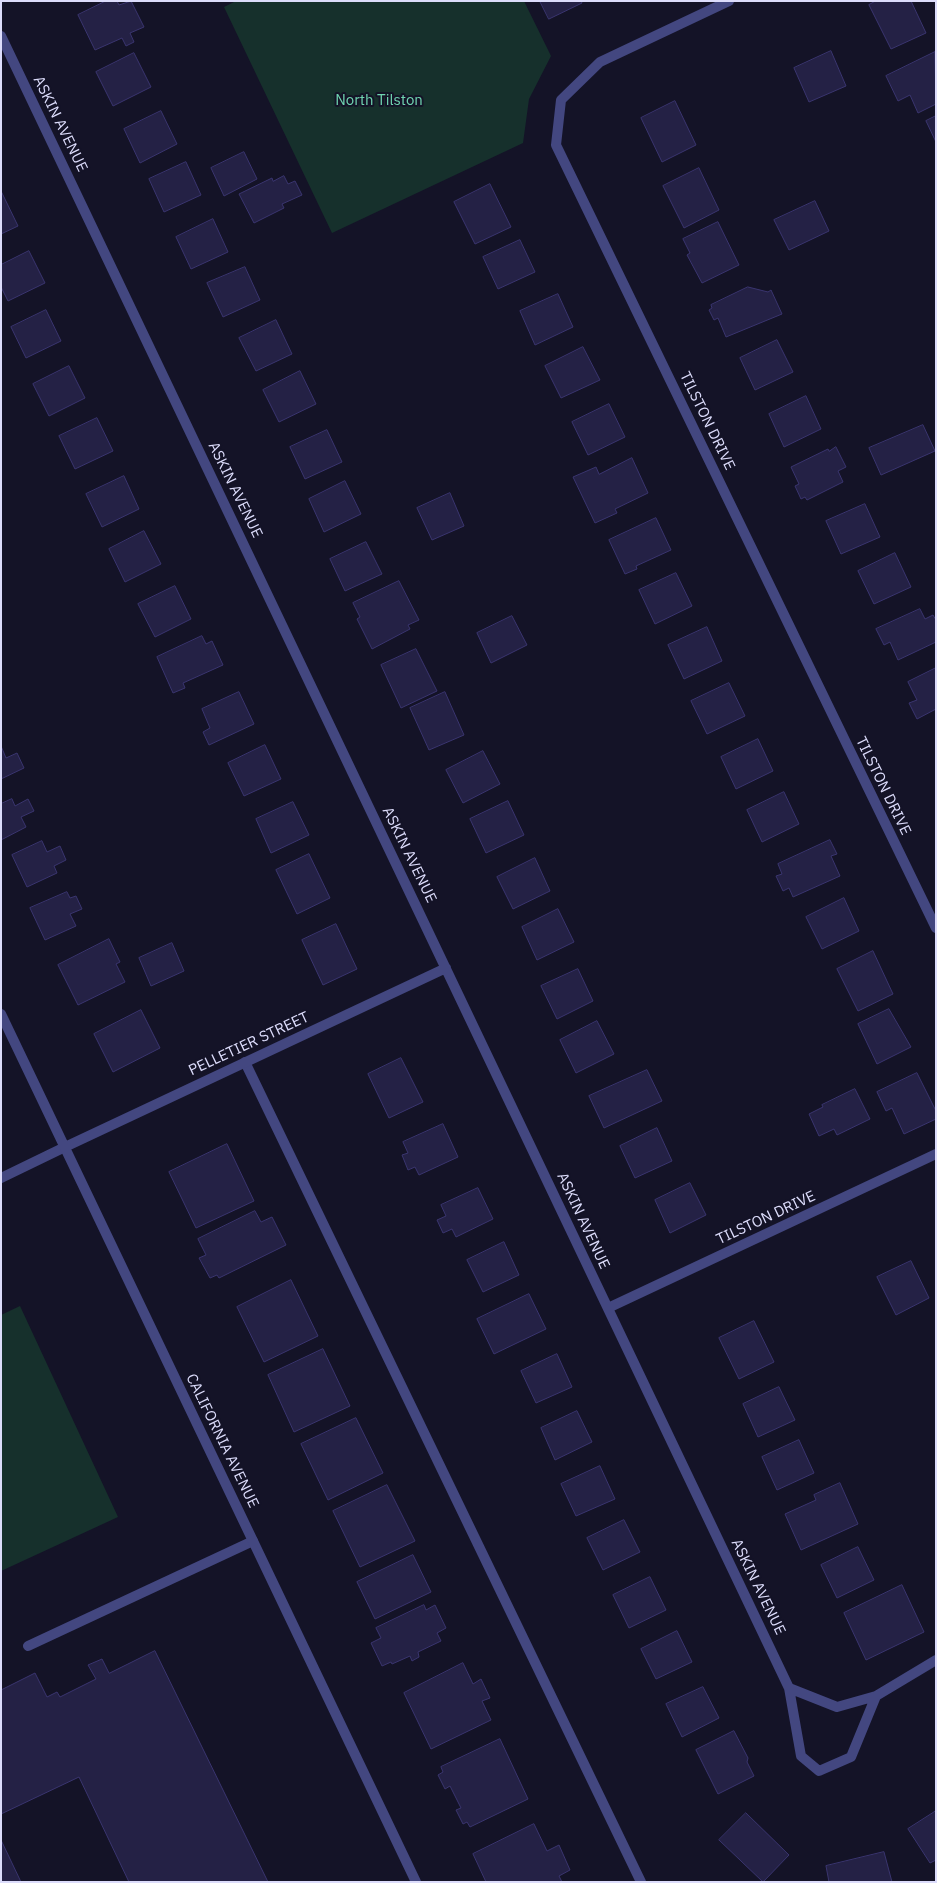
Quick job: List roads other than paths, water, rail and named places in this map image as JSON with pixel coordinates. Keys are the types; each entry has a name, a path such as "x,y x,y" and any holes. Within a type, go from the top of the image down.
{"street":[{"name":"TILSTON DRIVE","path":"729,1 600,62 562,100 556,145 936,928"},
{"name":"ASKIN AVENUE","path":"1,36 789,1688 801,1756 819,1771 851,1757 876,1696"},
{"name":"PELLETIER STREET","path":"1,1178 446,968"},
{"name":"CALIFORNIA AVENUE","path":"1,1014 416,1882"},
{"path":"245,1062 641,1882"},
{"name":"TILSTON DRIVE","path":"608,1308 936,1154"},
{"path":"28,1646 253,1541"},
{"path":"789,1688 837,1707 876,1696 936,1660"}],"park label":[{"name":"North Tilston","path":"379,101"}]}
